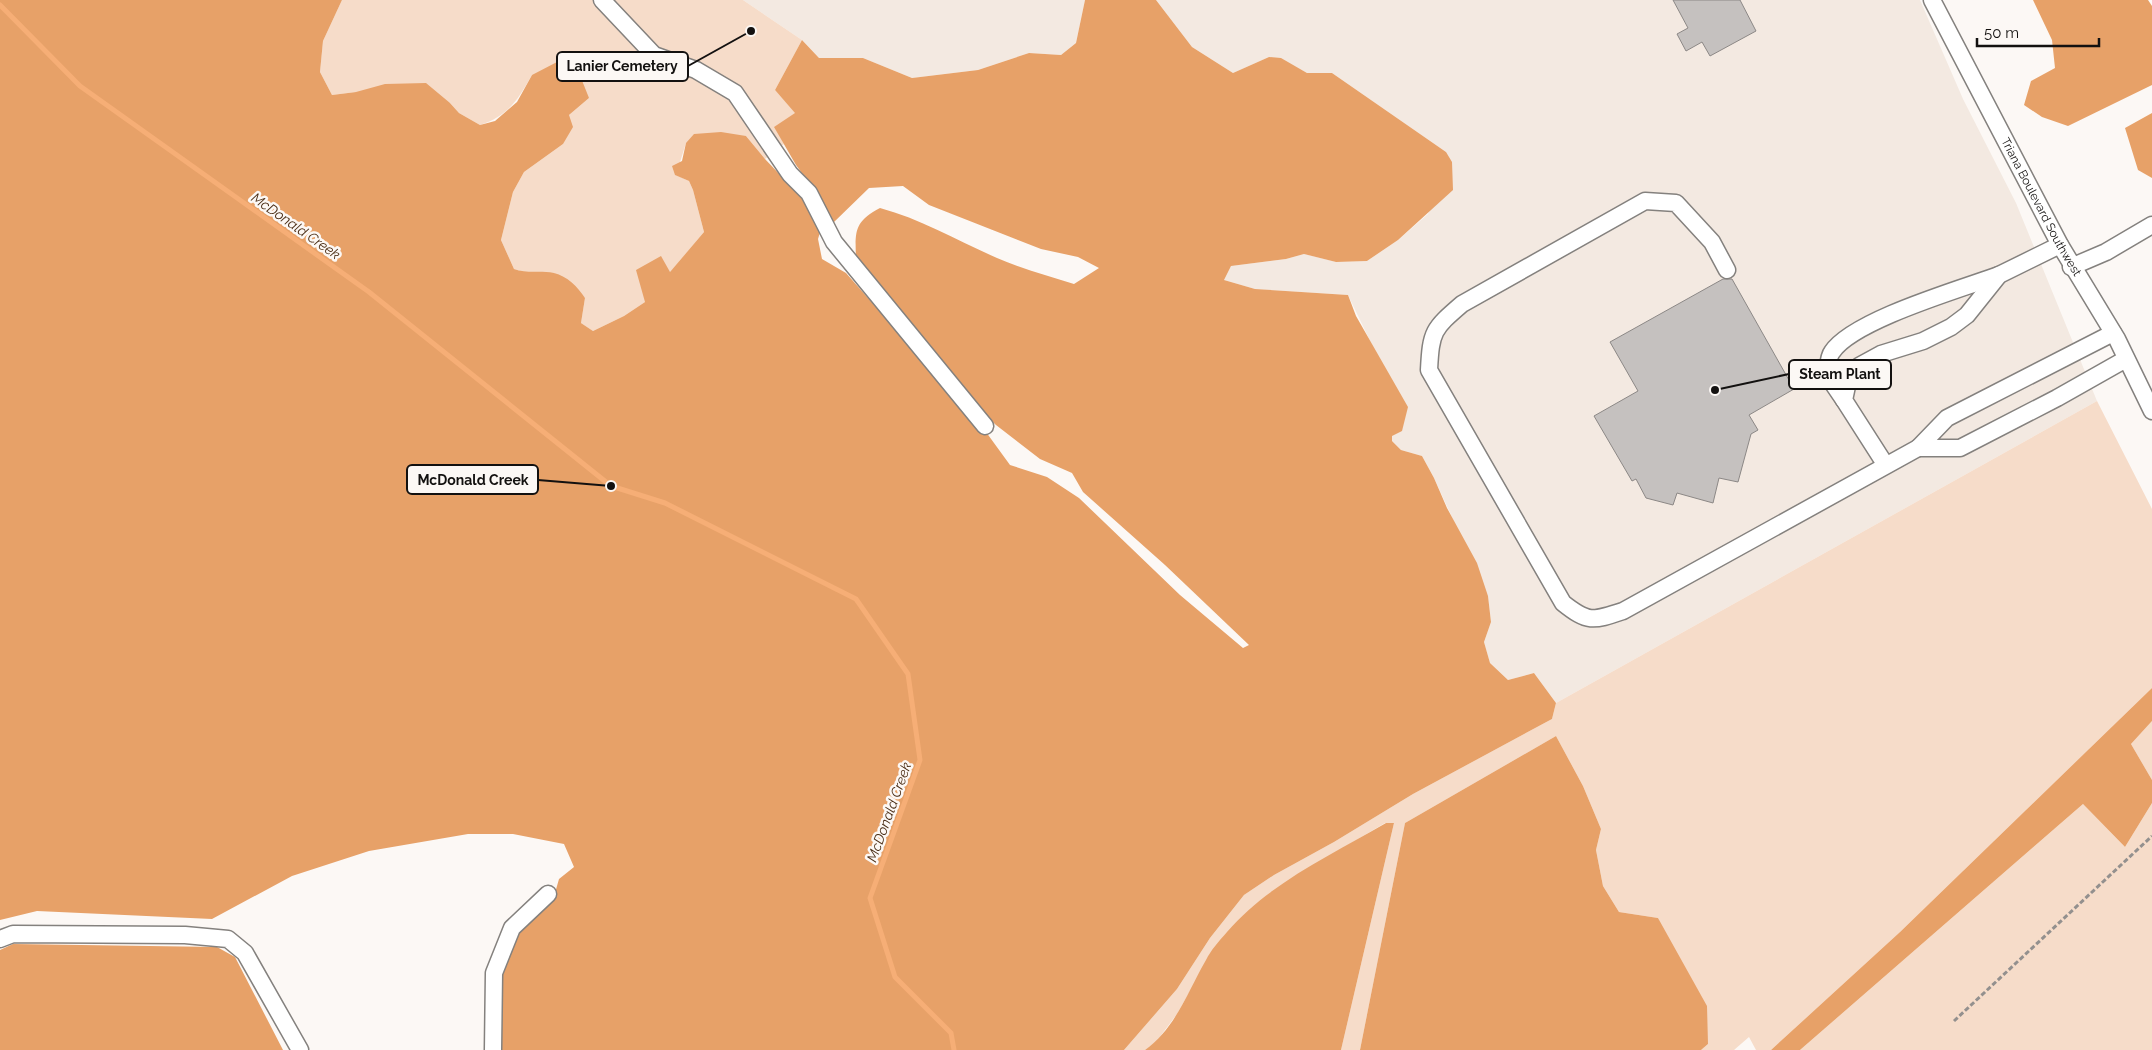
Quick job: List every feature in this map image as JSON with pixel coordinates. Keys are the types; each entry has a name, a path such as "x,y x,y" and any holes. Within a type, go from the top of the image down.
{"street":[{"path":"602,0 654,56 696,70 735,93 790,174 809,193 834,242 986,426"},
{"name":"Triana Boulevard Southwest","path":"1932,0 2071,267 2113,333 2152,411"},
{"path":"1727,270 1712,242 1676,203 1645,201 1462,304 1438,325 1430,344 1429,370 1563,602 1580,616 1600,619 1623,611 1918,448 1947,418 2113,333"},
{"path":"2071,267 2106,252 2152,225"},
{"path":"1886,464 1827,375 1831,353 1844,341 1877,320 1999,275 2060,246"},
{"path":"1844,400 1847,386 1859,366 1881,354 1922,342 1951,327 1967,315 1999,275"},
{"path":"1918,448 1960,448 2057,398 2126,359"},
{"path":"493,1050 494,973 512,928 548,894"},
{"path":"0,939 13,934 185,935 228,939 245,953 300,1050"}],"path":[{"path":"1954,1021 2152,836"}],"shaded area":[{"path":"0,0 342,0 323,41 320,72 332,95 356,92 385,84 426,83 459,113 480,125 495,121 517,102 532,75 557,62 581,78 589,98 569,115 573,127 563,144 524,172 513,192 501,240 514,269 554,273 568,279 576,286 585,298 581,323 593,331 624,316 645,302 636,270 661,256 670,272 704,232 689,181 675,175 672,166 682,161 686,143 694,134 721,132 746,136 804,200 821,229 818,239 822,259 846,273 986,432 1010,465 1047,477 1079,498 1180,595 1243,648 1249,645 1165,565 1083,492 1072,473 1040,459 996,425 981,410 856,259 856,234 865,218 880,208 925,224 1006,262 1074,284 1099,268 1078,257 1041,249 929,205 903,186 869,188 833,223 774,127 795,113 775,90 802,40 819,58 863,58 912,78 978,70 1029,53 1061,55 1076,43 1085,0 1156,0 1192,47 1233,73 1269,57 1281,58 1307,73 1332,73 1446,152 1452,162 1453,190 1398,240 1367,261 1336,262 1304,254 1286,259 1231,266 1224,280 1255,289 1348,295 1356,316 1408,407 1402,431 1392,436 1392,441 1401,450 1422,456 1447,508 1477,563 1488,596 1491,622 1484,642 1490,663 1508,680 1534,673 1556,703 1552,719 1413,794 1334,842 1274,875 1244,895 1210,938 1177,989 1124,1050 500,1050 499,974 518,929 555,893 559,879 574,867 564,844 513,834 468,834 369,851 292,876 212,919 37,911 0,920"},
{"path":"342,0 743,0 802,40 775,90 796,113 775,127 784,144 765,159 746,136 686,143 676,175 689,181 704,232 645,302 624,316 593,331 581,323 585,298 554,273 523,272 514,269 501,240 513,192 524,172 563,144 569,115 589,98 532,75 517,99 506,112 480,125 459,113 450,103 356,92 332,95 320,72 323,41"},
{"path":"743,0 1085,0 1076,43 1061,55 1029,53 978,70 912,78 863,58 819,58 802,40"},
{"path":"1156,0 1920,0 1963,99 2016,203 2097,401 1556,703 1534,673 1508,680 1490,663 1484,642 1491,622 1488,596 1422,456 1401,450 1392,441 1373,347 1348,295 1255,289 1224,280 1231,266 1286,259 1304,254 1336,262 1367,261 1398,240 1428,214 1446,152 1332,73 1307,73 1281,59 1269,57 1233,73 1192,47"},
{"path":"2033,0 2148,0 2152,6 2152,85 2068,126 2042,117 2024,105 2031,81 2055,68 2052,40"},
{"path":"2152,113 2152,178 2138,170 2125,128"},
{"path":"2097,401 2152,509 2152,688 1900,932 1771,1050 1756,1050 1749,1037 1734,1050 1701,1050 1708,1044 1658,918 1619,912 1603,886 1596,850 1601,829 1583,786 1556,736 1405,823 1360,1050 1341,1050 1394,823 1385,823 1294,877 1190,991 1177,1014 1156,1042 1145,1050 1124,1050 1177,989 1210,938 1244,895 1274,875 1334,842 1413,794 1552,719 1556,703"},
{"path":"2152,688 2152,721 2131,744 2152,780 2152,803 2125,847 2083,804 1800,1050 1771,1050 1900,932"},
{"path":"2152,721 2152,780 2131,744"},
{"path":"1556,736 1583,786 1601,829 1596,850 1603,886 1619,912 1658,918 1707,1006 1708,1044 1701,1050 1360,1050 1405,823"},
{"path":"2152,803 2152,1050 1800,1050 2083,804 2125,847"},
{"path":"1386,823 1394,823 1341,1050 1145,1050 1165,1031 1173,1020 1210,953 1243,915 1261,899 1301,872"},
{"path":"13,944 217,947 235,957 283,1050 0,1050 0,950"}],"building":[{"path":"1673,0 1740,0 1756,31 1710,56 1702,42 1686,51 1677,34 1688,28"},
{"path":"1723,279 1732,279 1794,389 1749,415 1758,430 1751,434 1738,482 1719,478 1713,503 1677,493 1673,505 1646,498 1636,479 1632,481 1594,416 1638,391 1610,342"}],"waterway":[{"name":"McDonald Creek","path":"0,5 80,86 369,292 611,486 665,503 856,599 908,674 920,760 870,898 895,977 951,1033 954,1050"}],"place":[{"name":"Lanier Cemetery","path":"751,31"},
{"name":"Steam Plant","path":"1715,390"},
{"name":"McDonald Creek","path":"611,486"}]}
